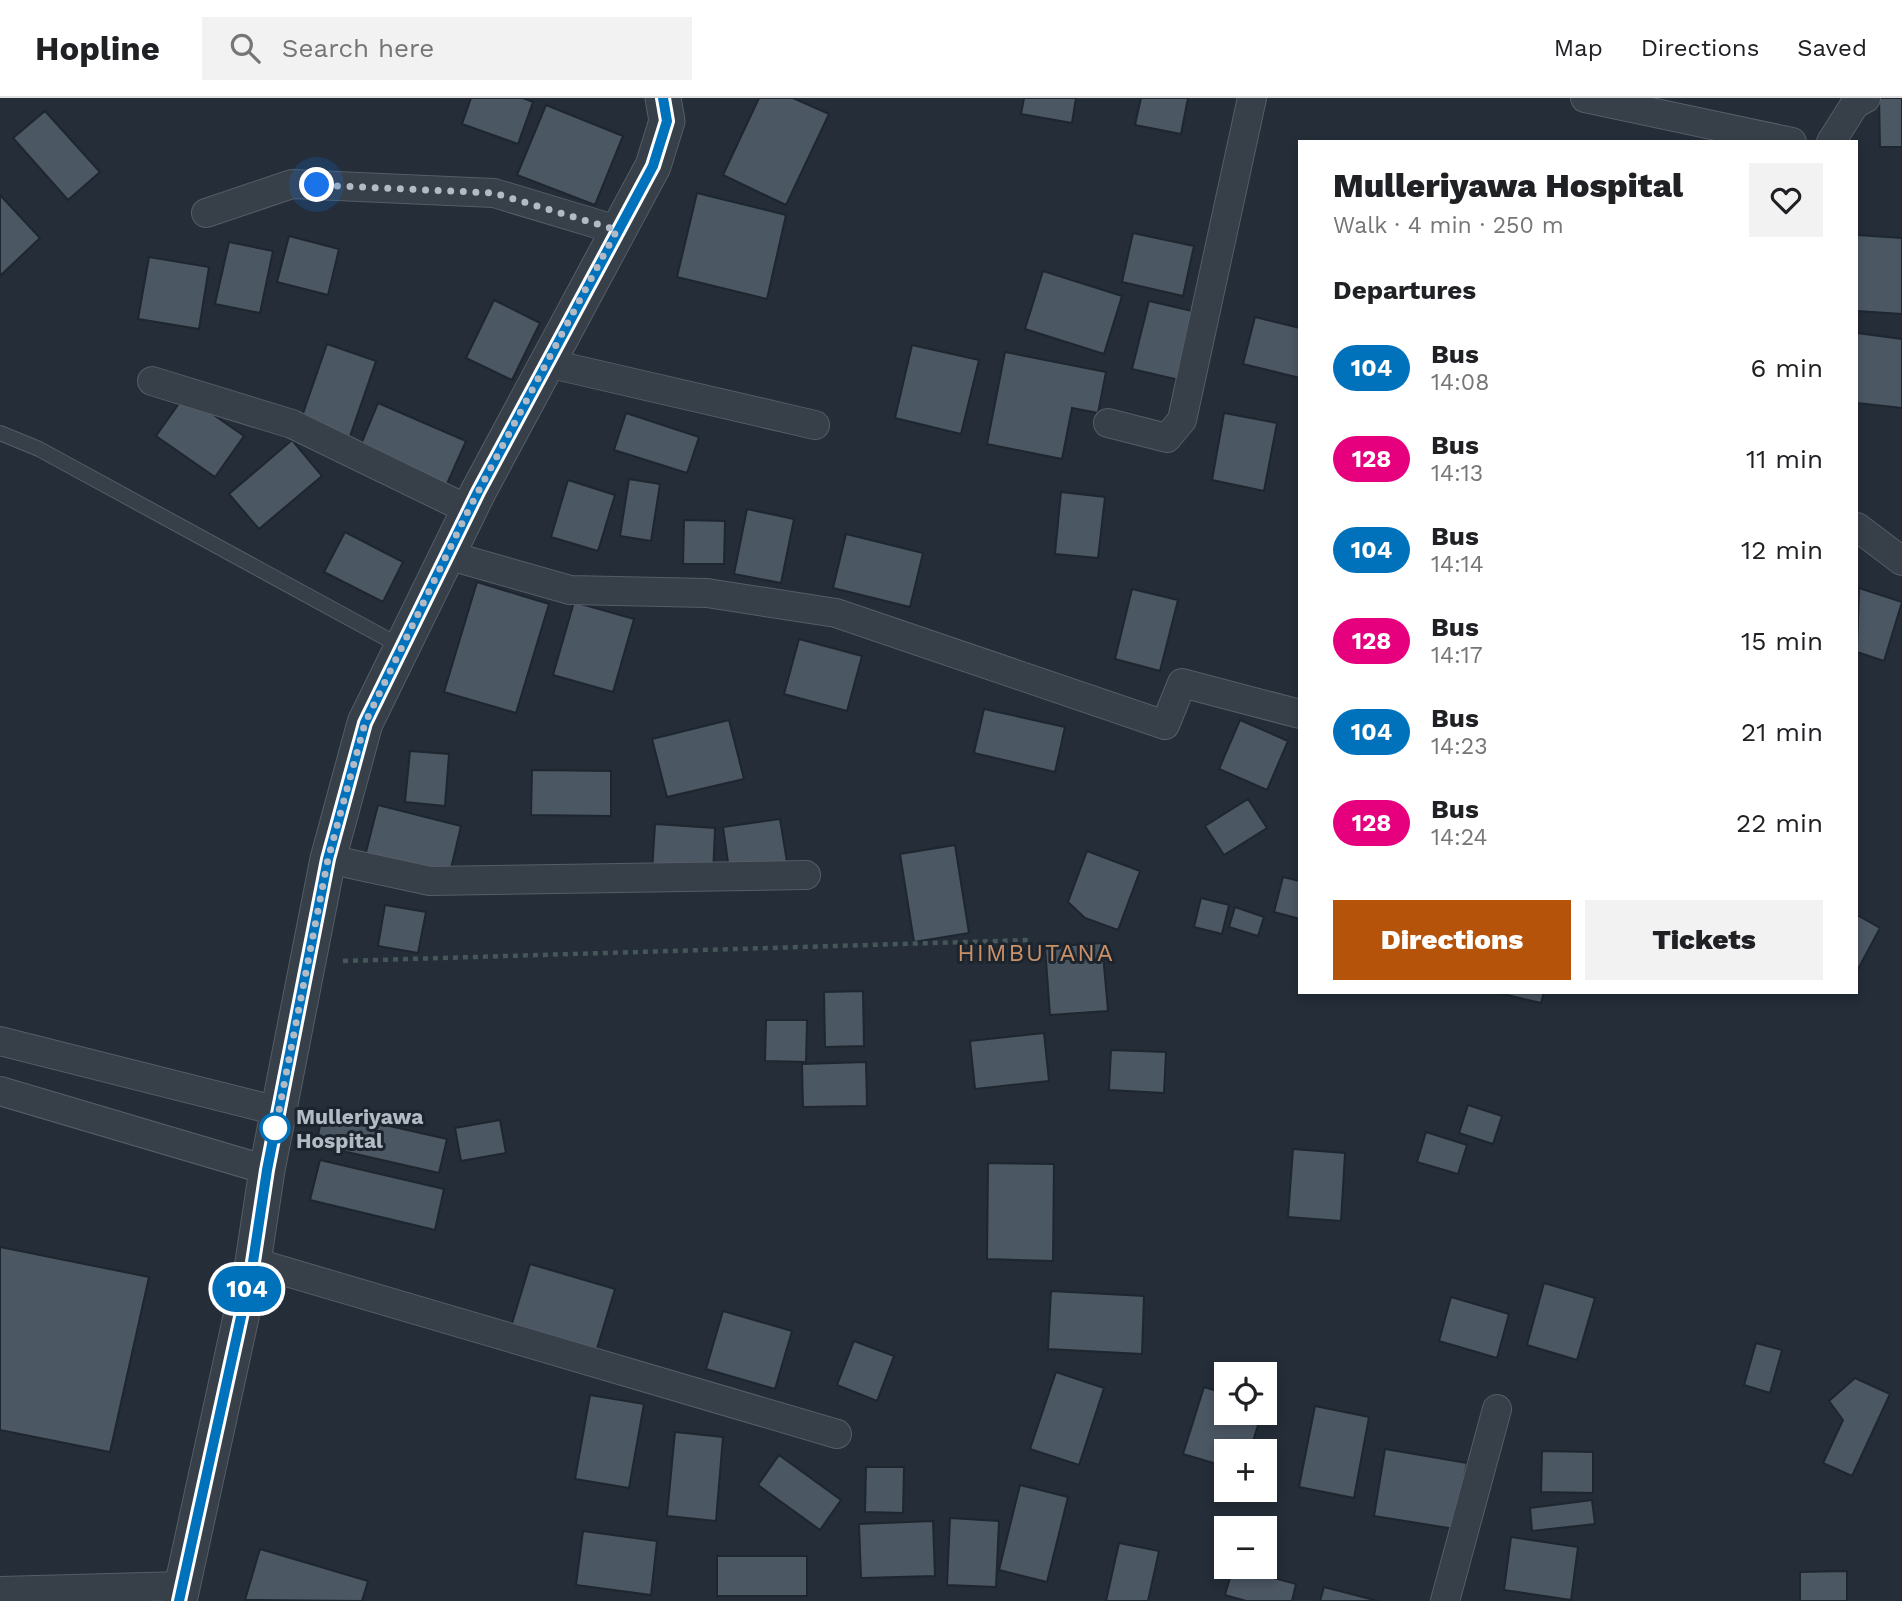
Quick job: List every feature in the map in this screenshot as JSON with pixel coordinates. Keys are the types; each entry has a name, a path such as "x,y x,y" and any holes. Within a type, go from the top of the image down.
{"street":[{"path":"0,1591 180,1593 253,1262 267,1170 310,962 328,859 365,723 469,509 653,166 667,121 663,98"},
{"path":"1108,423 1167,438 1182,420 1252,98"},
{"path":"1586,98 1783,140"},
{"path":"1832,140 1855,104 1866,98"},
{"path":"206,213 292,184 494,193 617,230"},
{"path":"547,363 815,425"},
{"path":"152,381 292,424 469,509"},
{"path":"1858,528 1902,561"},
{"path":"447,555 570,590 708,593 836,613 1165,724 1182,683 1298,713"},
{"path":"328,859 430,881 806,875"},
{"path":"0,1041 278,1111"},
{"path":"0,1091 267,1170"},
{"path":"253,1262 837,1434"},
{"path":"1445,1601 1497,1409"}],"lane":[{"path":"0,433 39,449 402,646"}],"path":[{"path":"310,962 1031,940"}],"building":[{"path":"471,98 523,98 533,102 518,144 462,124"},
{"path":"759,98 793,98 829,114 786,205 723,175"},
{"path":"1024,98 1076,98 1072,123 1021,114"},
{"path":"1141,98 1188,98 1181,134 1135,125"},
{"path":"1879,98 1902,98 1902,147 1880,147"},
{"path":"546,105 623,136 595,205 517,175"},
{"path":"45,111 100,172 68,200 13,138"},
{"path":"697,193 786,215 767,299 677,277"},
{"path":"0,195 40,238 0,276"},
{"path":"1133,233 1194,246 1183,296 1122,282"},
{"path":"1858,235 1902,238 1902,314 1858,311"},
{"path":"289,236 339,249 328,295 277,282"},
{"path":"229,242 273,251 260,313 215,304"},
{"path":"149,257 209,267 199,329 138,319"},
{"path":"1043,271 1122,296 1104,354 1025,329"},
{"path":"494,300 540,323 512,380 466,358"},
{"path":"1149,301 1205,314 1179,380 1132,369"},
{"path":"1255,317 1298,328 1298,378 1243,364"},
{"path":"1858,333 1902,339 1902,408 1858,403"},
{"path":"327,344 376,361 348,442 299,425"},
{"path":"912,345 979,360 961,434 895,418"},
{"path":"1005,352 1106,372 1098,413 1072,408 1062,459 987,444"},
{"path":"185,395 244,436 215,477 156,436"},
{"path":"378,403 466,441 446,486 359,449"},
{"path":"626,413 699,437 687,473 614,450"},
{"path":"1224,413 1277,423 1264,491 1212,480"},
{"path":"292,440 322,476 259,529 229,494"},
{"path":"629,479 660,484 651,541 620,536"},
{"path":"568,480 615,495 598,551 551,537"},
{"path":"1061,492 1105,497 1098,558 1055,554"},
{"path":"747,509 794,519 781,583 734,574"},
{"path":"684,520 725,521 724,564 683,564"},
{"path":"345,532 403,562 383,602 324,572"},
{"path":"846,534 923,553 910,607 833,588"},
{"path":"477,582 549,604 516,713 444,692"},
{"path":"1859,588 1902,602 1884,661 1858,652"},
{"path":"1132,589 1178,600 1160,671 1115,659"},
{"path":"574,602 634,619 613,692 553,675"},
{"path":"799,639 862,656 847,711 784,694"},
{"path":"984,709 1065,727 1055,772 974,753"},
{"path":"729,720 744,779 667,797 652,739"},
{"path":"1240,720 1288,741 1267,790 1219,769"},
{"path":"410,751 449,754 445,806 405,802"},
{"path":"532,770 611,771 611,816 531,815"},
{"path":"1248,799 1267,828 1224,855 1205,826"},
{"path":"378,805 461,826 449,877 365,856"},
{"path":"780,819 787,862 729,870 723,827"},
{"path":"655,824 715,828 713,876 652,872"},
{"path":"955,845 969,933 914,942 900,854"},
{"path":"1087,851 1140,871 1118,930 1085,918 1068,902"},
{"path":"1283,877 1298,881 1298,918 1274,912"},
{"path":"1201,898 1229,905 1222,934 1194,927"},
{"path":"385,905 426,912 418,953 378,946"},
{"path":"1235,907 1264,917 1258,936 1229,927"},
{"path":"1858,916 1880,928 1858,969"},
{"path":"1102,943 1108,1011 1050,1015 1045,947"},
{"path":"863,991 864,1046 825,1047 824,992"},
{"path":"1503,994 1543,994 1541,1003"},
{"path":"766,1020 807,1020 806,1062 765,1061"},
{"path":"1044,1033 1049,1081 975,1089 970,1041"},
{"path":"1111,1050 1166,1052 1164,1093 1109,1090"},
{"path":"866,1062 867,1106 803,1107 802,1064"},
{"path":"1468,1105 1502,1116 1493,1144 1459,1133"},
{"path":"323,1111 447,1139 439,1173 316,1145"},
{"path":"500,1120 506,1153 461,1161 455,1128"},
{"path":"1426,1132 1467,1145 1458,1174 1417,1162"},
{"path":"1293,1149 1345,1153 1341,1221 1288,1217"},
{"path":"320,1160 444,1189 435,1230 310,1200"},
{"path":"988,1163 1054,1164 1053,1261 987,1259"},
{"path":"0,1247 149,1277 110,1452 0,1430"},
{"path":"530,1264 615,1289 595,1355 510,1330"},
{"path":"1544,1283 1595,1298 1577,1360 1527,1345"},
{"path":"1051,1291 1144,1296 1142,1354 1048,1349"},
{"path":"1451,1297 1509,1314 1497,1358 1439,1341"},
{"path":"723,1311 792,1331 775,1389 706,1369"},
{"path":"854,1341 894,1356 877,1401 837,1385"},
{"path":"1756,1343 1782,1350 1770,1393 1744,1385"},
{"path":"1056,1372 1104,1388 1079,1465 1030,1449"},
{"path":"1855,1378 1890,1394 1852,1476 1823,1463 1843,1420 1829,1401"},
{"path":"1204,1387 1214,1390 1214,1425 1258,1425 1254,1439 1214,1439 1214,1463 1183,1454"},
{"path":"590,1395 644,1404 629,1488 575,1479"},
{"path":"1315,1406 1369,1417 1354,1498 1299,1487"},
{"path":"675,1432 723,1437 716,1521 667,1516"},
{"path":"1385,1449 1467,1463 1455,1529 1374,1516"},
{"path":"1542,1451 1593,1452 1593,1493 1541,1492"},
{"path":"779,1455 841,1500 820,1530 758,1485"},
{"path":"866,1467 904,1467 903,1513 865,1512"},
{"path":"1020,1485 1068,1497 1047,1582 999,1570"},
{"path":"1592,1500 1595,1524 1532,1531 1530,1508"},
{"path":"950,1518 999,1521 996,1587 947,1585"},
{"path":"933,1521 935,1576 861,1578 859,1524"},
{"path":"583,1531 657,1541 651,1595 576,1585"},
{"path":"1511,1537 1578,1547 1571,1600 1504,1590"},
{"path":"1119,1543 1159,1551 1148,1601 1106,1601"},
{"path":"260,1549 368,1581 362,1601 245,1600"},
{"path":"717,1556 807,1556 807,1596 717,1596"},
{"path":"1847,1571 1847,1601 1800,1601 1800,1572"},
{"path":"1230,1579 1277,1579 1296,1584 1292,1601 1246,1601 1225,1595"},
{"path":"1324,1587 1378,1601 1320,1601"}],"bus line":[{"name":"104","path":"179,1601 253,1262 267,1170 316,934 328,859 365,723 478,492 653,166 667,121 663,98"}],"place":[{"name":"Mulleriyawa Hospital","path":"275,1128"}],"district":[{"name":"HIMBUTANA","path":"1036,953"}],"route":[{"path":"275,1128 275,1131 316,934 328,859 365,723 469,509 617,230 494,193 317,185"}]}
